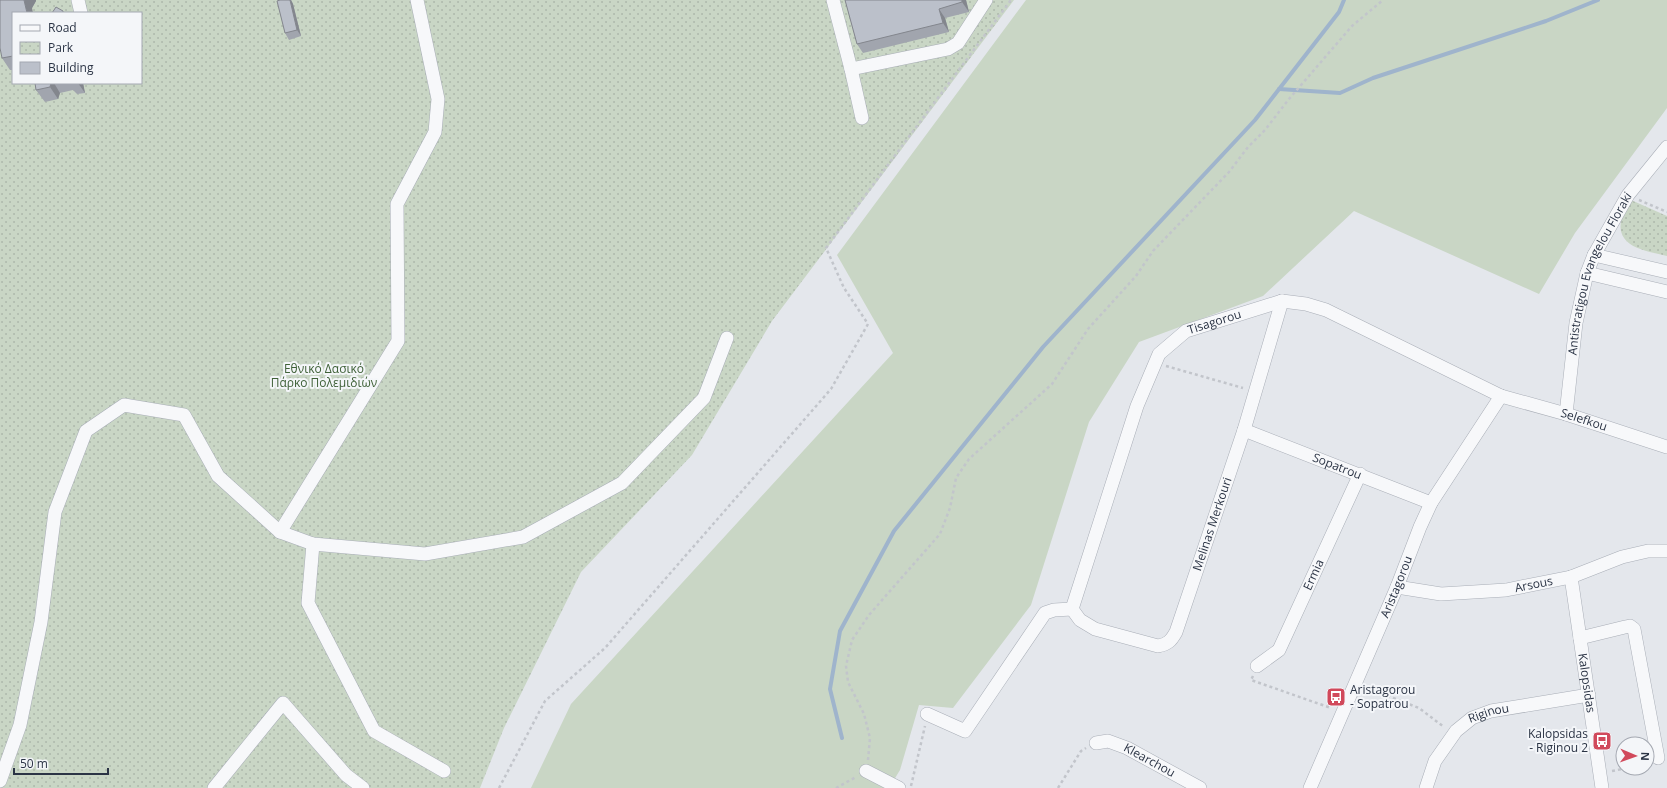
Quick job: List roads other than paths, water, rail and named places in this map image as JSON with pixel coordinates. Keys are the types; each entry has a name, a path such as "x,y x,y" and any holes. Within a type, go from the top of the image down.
{"street":[{"path":"78,0 81,12"},
{"path":"280,532 398,342 397,204 435,132 438,99 417,0"},
{"path":"833,0 852,69 862,118"},
{"path":"852,69 948,48 958,43 986,0"},
{"name":"Antistratigou Evangelou Floraki","path":"1566,414 1576,323 1587,273 1594,255 1628,195 1667,147"},
{"path":"1594,255 1667,272"},
{"path":"1587,273 1667,292"},
{"name":"Tisagorou","path":"1072,609 1137,406 1159,354 1186,331 1282,301 1306,304 1326,310 1501,396"},
{"name":"Melinas Merkouri","path":"1072,609 1080,620 1095,629 1158,646 1165,645 1172,640 1244,430 1282,301"},
{"path":"0,782 20,725 35,652 41,622 55,512 86,431 124,404 184,415 218,476 280,532 313,544 425,554 523,537 622,483 704,398 727,338"},
{"name":"Selefkou","path":"1501,396 1566,414 1667,447"},
{"name":"Aristagorou","path":"1310,788 1397,587 1420,526 1431,503 1501,396"},
{"name":"Sopatrou","path":"1244,430 1431,503"},
{"name":"Ermia","path":"1257,666 1279,650 1360,474"},
{"path":"313,544 308,603 374,732 444,771"},
{"name":"Arsous","path":"1397,587 1441,594 1506,590 1571,577 1622,556 1648,551 1667,551"},
{"name":"Kalopsidas","path":"1571,577 1602,788"},
{"path":"927,714 965,731 1046,613 1054,610 1072,609"},
{"path":"1580,638 1630,626 1634,629 1658,758"},
{"name":"Riginou","path":"1426,788 1435,761 1454,734 1472,718 1491,711 1589,695"},
{"path":"214,788 283,703 346,775 364,788"},
{"name":"Klearchou","path":"1096,743 1108,741 1127,748 1200,788"},
{"path":"866,770 899,788"}],"waterway":[{"path":"842,738 830,689 840,631 894,531 1043,347 1255,120 1339,12 1344,0"},
{"path":"1279,89 1340,93 1373,78 1546,21 1598,0"}],"place":[{"name":"Aristagorou - Sopatrou","path":"1336,697"},
{"name":"Kalopsidas - Riginou 2","path":"1602,741"}],"park label":[{"name":"Εθνικό Δασικό Πάρκο Πολεμιδιών","path":"324,376"}]}
